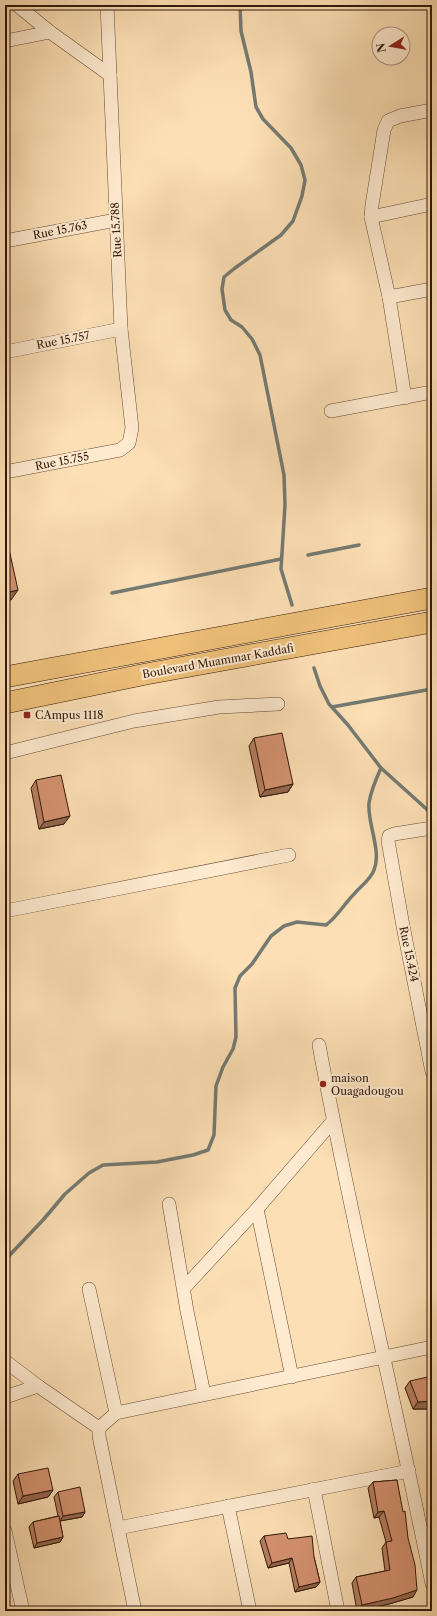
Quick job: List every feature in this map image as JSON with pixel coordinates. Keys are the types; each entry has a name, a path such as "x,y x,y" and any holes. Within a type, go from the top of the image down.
{"main road":[{"name":"Boulevard Muammar Kaddafi","path":"5,677 432,598"},
{"name":"Boulevard Muammar Kaddafi","path":"5,703 146,674 432,622"}],"street":[{"path":"17,5 50,32 110,75"},
{"name":"Rue 15.788","path":"107,5 120,329 132,428 129,443 120,450"},
{"path":"5,41 50,32"},
{"path":"405,398 388,297 371,217 384,130 388,121 400,116 432,110"},
{"path":"371,217 432,204"},
{"name":"Rue 15.763","path":"5,241 116,220"},
{"path":"388,297 432,288"},
{"name":"Rue 15.757","path":"5,352 120,329"},
{"path":"332,411 432,392"},
{"name":"Rue 15.755","path":"5,472 120,450"},
{"path":"5,753 134,721 219,707 278,704"},
{"name":"Rue 15.424","path":"432,828 394,834 389,836 388,841 432,1072"},
{"path":"5,911 290,855"},
{"path":"319,1045 333,1121 432,1584"},
{"path":"184,1288 257,1209 333,1121"},
{"path":"169,1204 187,1311 204,1394"},
{"path":"257,1209 292,1377"},
{"path":"89,1289 116,1413"},
{"path":"135,1611 109,1478 99,1436 99,1428 116,1413 292,1377 432,1346"},
{"path":"5,1361 38,1386 99,1428"},
{"path":"5,1397 38,1386"},
{"path":"118,1528 409,1471"},
{"path":"314,1489 338,1611"},
{"path":"228,1506 250,1611"},
{"path":"5,1531 23,1611"}],"building":[{"path":"5,540 7,540 18,590 5,593"},
{"path":"282,733 293,784 265,790 254,738"},
{"path":"61,775 70,816 44,822 36,780"},
{"path":"432,1376 432,1401 418,1402 410,1381"},
{"path":"48,1468 53,1490 23,1496 18,1474"},
{"path":"397,1480 403,1512 405,1511 408,1538 415,1565 417,1590 393,1598 362,1605 356,1577 390,1570 386,1542 392,1541 384,1511 378,1512 373,1482"},
{"path":"80,1487 85,1512 63,1516 58,1492"},
{"path":"59,1516 63,1537 37,1543 33,1522"},
{"path":"286,1533 288,1539 312,1536 314,1557 320,1582 299,1587 292,1558 272,1563 264,1536"}],"waterway":[{"path":"240,5 241,31 251,72 256,107 263,119 291,148 301,165 305,180 302,196 293,221 281,235 224,277 222,289 225,310 231,320 242,327 252,339 260,355 284,475 285,505 281,569 292,605"},
{"path":"308,555 359,545"},
{"path":"112,593 281,559"},
{"path":"314,668 320,686 329,704 348,725 381,768 432,814"},
{"path":"332,707 432,689"},
{"path":"5,1260 43,1220 65,1194 89,1173 103,1165 157,1162 193,1155 208,1150 214,1135 216,1086 223,1067 233,1049 236,1037 235,988 240,976 252,964 271,936 284,926 297,922 326,925 371,876 376,862 376,854 369,803 372,789 381,768"}],"place":[{"name":"CAmpus 1118","path":"27,715"},
{"name":"maison Ouagadougou","path":"323,1084"}]}
